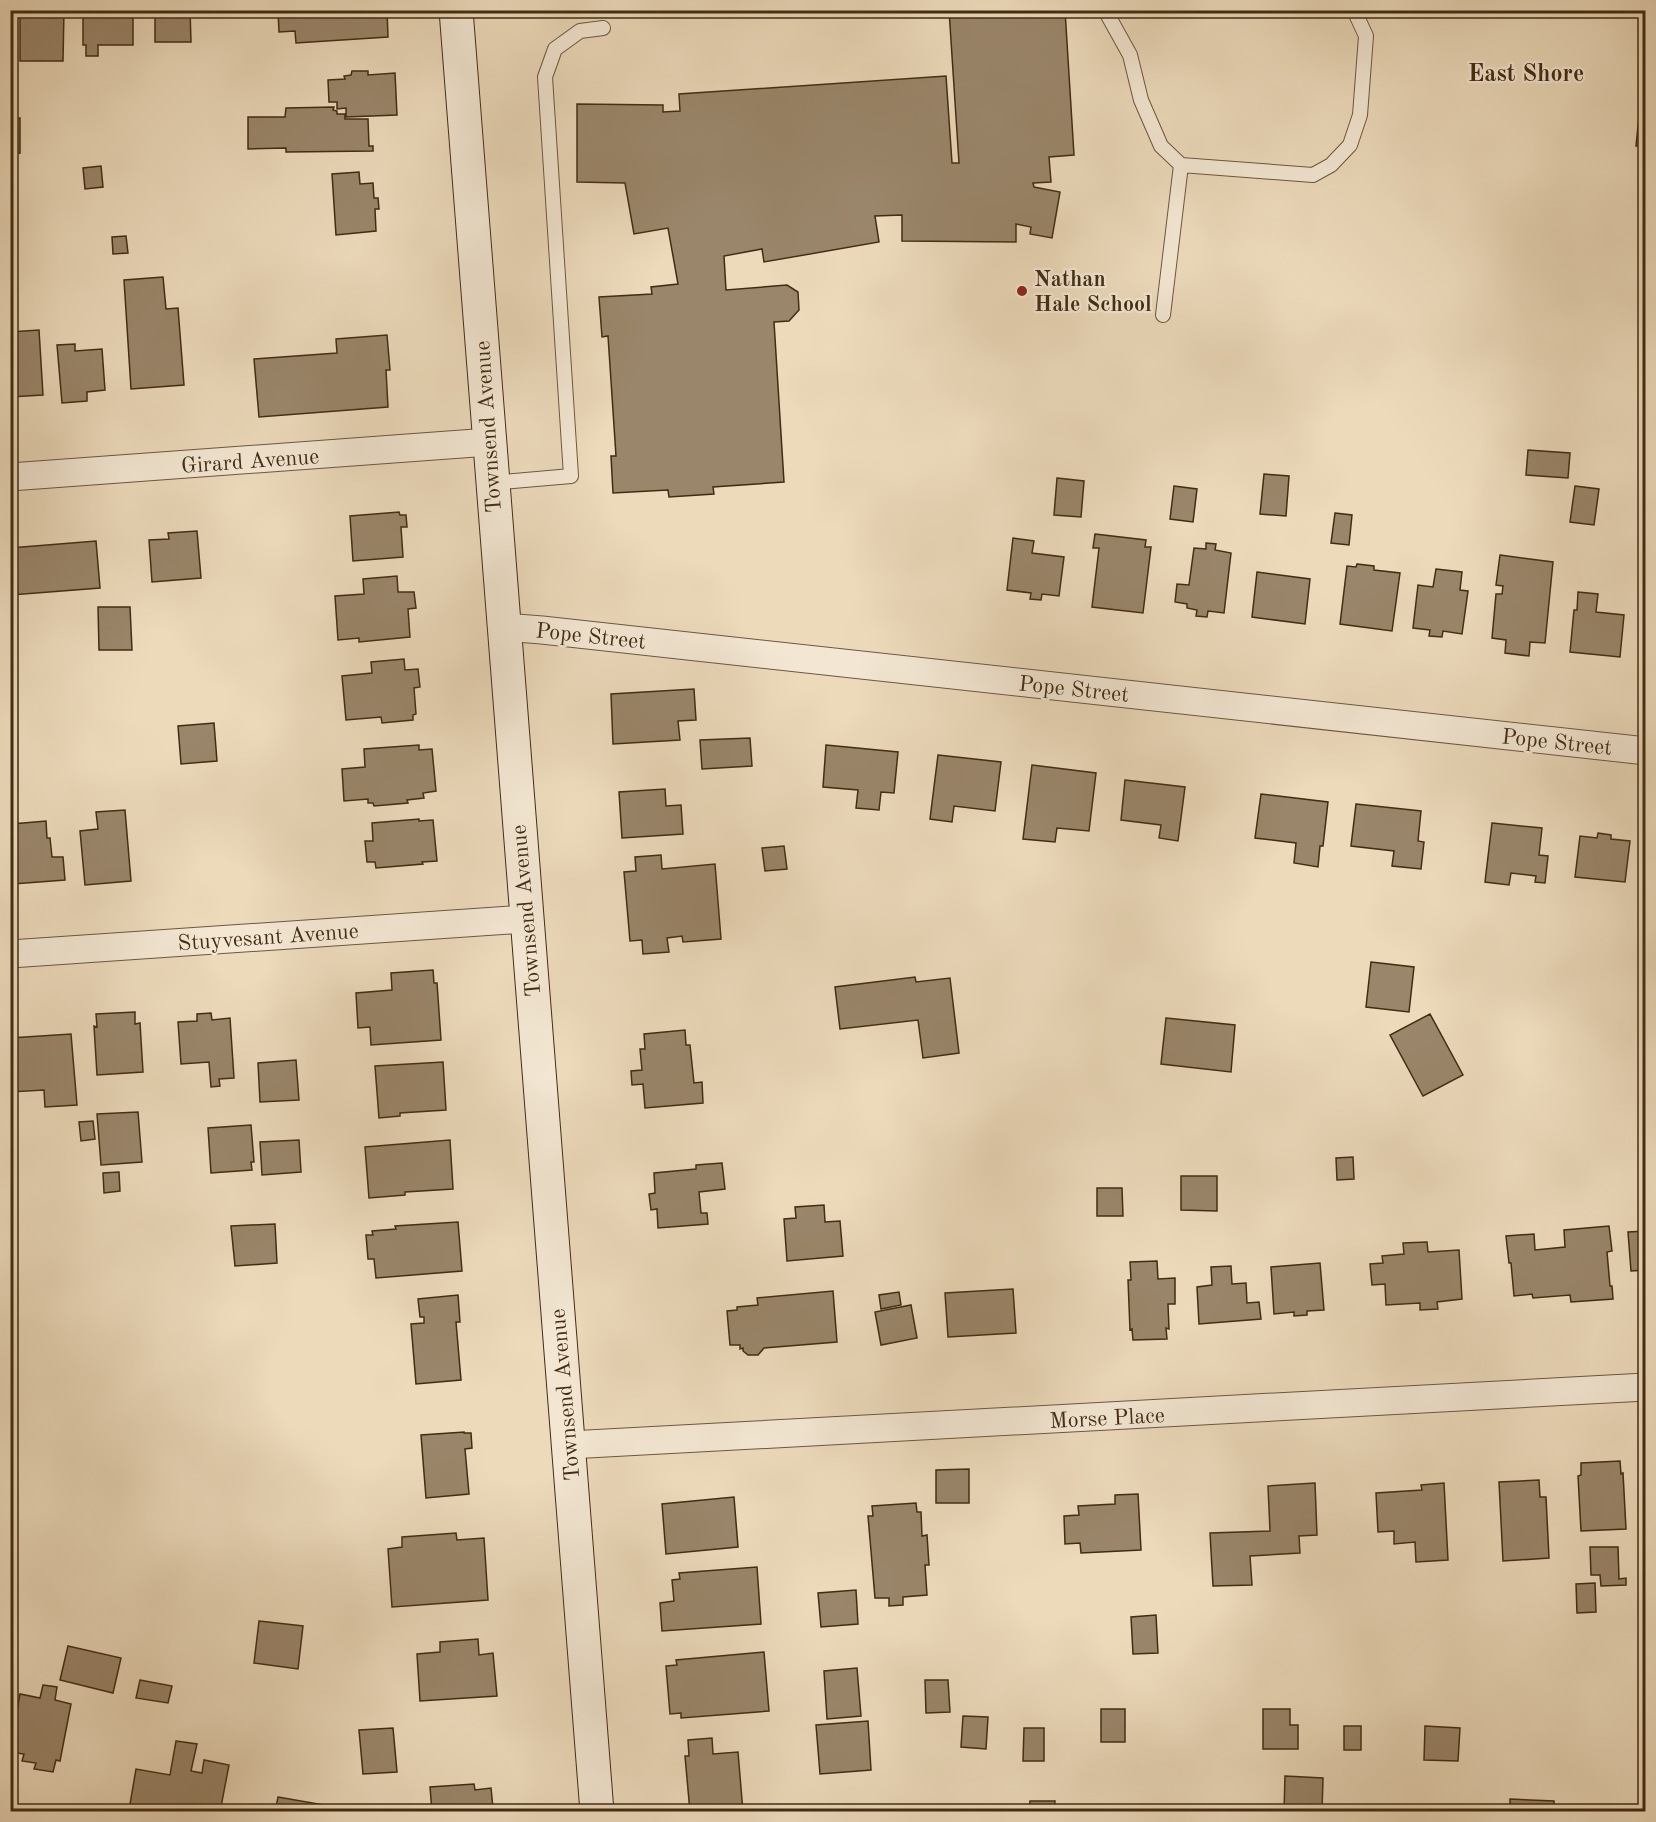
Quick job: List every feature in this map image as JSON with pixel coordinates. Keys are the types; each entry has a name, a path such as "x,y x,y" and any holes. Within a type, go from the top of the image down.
{"main road":[{"name":"Townsend Avenue","path":"456,10 597,1812"}],"street":[{"name":"Girard Avenue","path":"10,477 489,442"},
{"name":"Pope Street","path":"503,627 1646,751"},
{"name":"Stuyvesant Avenue","path":"10,954 526,919"},
{"name":"Morse Place","path":"569,1445 1646,1387"}],"lane":[{"path":"1105,10 1130,55 1141,100 1161,146 1181,165 1313,175 1330,165 1350,145 1360,115 1366,36 1354,10"},
{"path":"492,483 571,476 545,77 555,50 580,31 603,28"},
{"path":"1163,315 1181,165"}],"building":[{"path":"20,10 64,10 63,61 20,61"},
{"path":"83,10 133,10 133,45 98,45 98,56 86,56 86,45 83,45"},
{"path":"155,10 190,10 191,42 155,42"},
{"path":"278,10 387,10 388,37 296,43 295,31 279,32"},
{"path":"949,10 1065,10 1074,155 1049,157 1051,182 1033,183 1034,187 1060,192 1052,238 1030,234 1031,227 1016,224 1016,242 902,241 902,215 875,216 879,242 764,262 762,249 724,256 726,290 787,285 798,292 799,310 789,321 774,322 784,482 713,487 714,494 669,497 668,490 613,493 611,456 616,456 608,336 602,337 599,297 652,294 651,287 678,284 668,228 634,234 625,183 577,182 577,104 663,105 663,112 680,111 679,94 946,76 952,163 959,163"},
{"path":"1646,47 1646,146 1636,146"},
{"path":"352,71 368,71 368,75 395,73 397,115 346,117 346,108 337,109 337,102 329,102 328,80 345,79 344,76 351,75"},
{"path":"334,107 333,110 337,111 337,114 345,114 345,119 368,119 369,146 373,146 373,151 286,152 286,148 248,149 248,117 285,117 286,108"},
{"path":"10,118 20,118 20,153 10,154"},
{"path":"101,166 103,187 85,189 83,168"},
{"path":"359,172 360,184 373,183 374,198 378,198 379,209 375,209 376,231 336,235 332,174"},
{"path":"126,236 128,253 113,254 112,237"},
{"path":"163,277 166,309 178,308 184,385 131,389 124,280"},
{"path":"39,330 43,395 10,397 10,332"},
{"path":"387,335 390,370 386,370 388,407 259,417 254,359 337,353 336,339"},
{"path":"75,344 75,351 102,349 105,390 87,392 87,401 62,403 57,345"},
{"path":"1528,450 1570,453 1568,478 1526,475"},
{"path":"1264,474 1289,476 1286,516 1260,514"},
{"path":"1057,478 1084,481 1081,517 1054,515"},
{"path":"1174,486 1197,489 1193,522 1170,519"},
{"path":"1575,486 1599,489 1594,525 1570,522"},
{"path":"399,512 400,515 406,515 407,527 401,527 403,557 353,561 350,516"},
{"path":"1335,513 1352,515 1349,545 1331,543"},
{"path":"197,531 201,578 152,582 149,540 169,539 168,533"},
{"path":"1095,534 1146,540 1145,547 1151,547 1143,613 1092,607 1099,548 1093,548"},
{"path":"1013,538 1034,541 1032,553 1064,557 1059,596 1042,594 1041,600 1030,599 1031,593 1007,590"},
{"path":"96,541 100,588 11,595 10,548"},
{"path":"1206,543 1216,544 1215,550 1231,553 1224,613 1208,611 1207,617 1196,616 1197,610 1187,608 1187,604 1175,602 1177,584 1189,585 1194,548 1206,549"},
{"path":"1500,555 1553,562 1545,643 1530,642 1529,656 1505,653 1506,640 1492,638 1496,594 1502,594 1503,586 1496,585"},
{"path":"1357,564 1374,566 1374,570 1400,573 1392,631 1340,624 1347,566 1356,567"},
{"path":"1436,569 1462,572 1460,590 1468,591 1462,634 1443,631 1442,637 1429,636 1430,630 1413,628 1418,585 1433,587"},
{"path":"1257,572 1310,579 1305,624 1252,617"},
{"path":"397,576 398,592 414,592 416,608 408,609 410,637 359,642 359,638 338,640 335,596 364,594 363,579"},
{"path":"1578,592 1598,594 1596,612 1624,615 1620,657 1570,652"},
{"path":"98,607 130,607 132,650 99,650"},
{"path":"404,659 405,670 418,669 420,687 414,688 416,714 413,715 413,720 382,723 381,717 346,720 342,676 372,673 371,662"},
{"path":"694,689 696,720 678,721 680,740 613,744 611,694"},
{"path":"214,723 217,761 181,764 178,726"},
{"path":"750,738 752,766 702,769 700,740"},
{"path":"419,745 419,750 432,749 436,791 423,793 424,798 407,800 408,803 374,806 373,803 368,803 368,799 344,801 342,769 365,767 364,749"},
{"path":"826,745 898,752 894,793 881,792 879,810 856,808 858,790 823,787"},
{"path":"938,755 1001,762 995,811 954,806 952,822 930,819"},
{"path":"1032,765 1096,773 1089,831 1057,828 1055,842 1023,839"},
{"path":"1125,780 1185,787 1178,841 1159,838 1161,825 1121,820"},
{"path":"665,789 666,806 681,805 683,834 622,838 619,792"},
{"path":"1261,794 1328,802 1318,867 1294,863 1296,843 1255,838"},
{"path":"1356,804 1421,811 1418,841 1424,842 1421,869 1392,866 1394,851 1351,846"},
{"path":"125,810 131,881 85,885 80,831 98,829 96,812"},
{"path":"419,819 419,821 433,820 437,861 376,868 375,862 367,862 365,841 373,841 372,823"},
{"path":"46,821 47,838 50,838 52,857 63,857 65,880 13,884 10,846 10,841 13,841 12,824"},
{"path":"1492,823 1542,828 1539,855 1548,856 1545,883 1535,882 1536,876 1511,873 1509,885 1485,882"},
{"path":"1598,833 1611,835 1611,839 1630,841 1625,882 1575,877 1580,836 1597,838"},
{"path":"784,846 787,869 765,871 762,848"},
{"path":"661,855 662,869 715,864 721,939 683,942 682,936 667,938 669,952 643,954 642,940 630,941 624,872 636,871 635,857"},
{"path":"1371,962 1414,967 1409,1012 1366,1007"},
{"path":"433,970 434,983 437,983 441,1040 371,1045 370,1027 358,1028 356,993 392,990 391,973"},
{"path":"915,977 916,982 950,978 959,1053 923,1058 918,1020 840,1029 835,987"},
{"path":"135,1012 135,1024 140,1023 143,1072 97,1075 94,1026 97,1027 96,1014"},
{"path":"211,1013 212,1020 230,1018 234,1078 219,1079 220,1086 211,1087 209,1062 181,1064 178,1022 197,1021 197,1014"},
{"path":"1430,1014 1463,1075 1423,1096 1390,1035"},
{"path":"1166,1018 1235,1025 1231,1072 1161,1064"},
{"path":"685,1030 686,1045 690,1045 694,1083 702,1082 703,1103 645,1108 643,1084 632,1085 631,1071 642,1070 640,1049 645,1049 644,1034"},
{"path":"71,1034 77,1105 45,1107 44,1090 10,1092 10,1038"},
{"path":"1642,1056 1646,1056 1646,1083 1643,1083"},
{"path":"296,1060 299,1100 260,1102 258,1063"},
{"path":"443,1062 446,1110 400,1113 400,1116 379,1118 375,1066"},
{"path":"138,1112 142,1162 101,1165 97,1114"},
{"path":"93,1121 95,1139 81,1141 79,1122"},
{"path":"251,1125 254,1162 251,1162 252,1170 211,1173 208,1128"},
{"path":"299,1140 301,1172 262,1175 260,1142"},
{"path":"450,1140 453,1189 405,1192 405,1195 369,1198 365,1147"},
{"path":"1353,1157 1354,1179 1337,1180 1336,1158"},
{"path":"722,1163 725,1189 699,1192 701,1213 707,1213 708,1224 658,1228 657,1209 651,1210 649,1194 655,1193 654,1173 696,1169 696,1165"},
{"path":"119,1172 120,1191 104,1193 103,1173"},
{"path":"1181,1176 1217,1176 1217,1211 1181,1210"},
{"path":"1097,1188 1122,1188 1123,1216 1097,1216"},
{"path":"824,1205 825,1222 840,1221 843,1256 787,1261 784,1219 796,1218 795,1207"},
{"path":"458,1222 462,1271 376,1278 374,1259 368,1259 366,1235 373,1235 372,1231 396,1229 395,1226"},
{"path":"275,1224 277,1263 235,1266 231,1226"},
{"path":"1609,1226 1612,1251 1607,1252 1613,1299 1571,1302 1570,1295 1533,1298 1532,1294 1514,1296 1506,1236 1534,1234 1535,1250 1565,1247 1564,1230"},
{"path":"1646,1231 1646,1270 1631,1271 1628,1232"},
{"path":"1427,1242 1428,1252 1459,1250 1462,1299 1437,1302 1438,1309 1420,1310 1420,1303 1386,1305 1385,1284 1372,1285 1370,1264 1383,1263 1382,1256 1404,1254 1403,1243"},
{"path":"1157,1261 1158,1279 1175,1278 1175,1304 1168,1304 1167,1339 1133,1340 1132,1329 1130,1330 1128,1280 1131,1280 1130,1262"},
{"path":"1320,1263 1324,1310 1307,1311 1307,1315 1294,1316 1294,1312 1274,1314 1271,1267"},
{"path":"1231,1266 1232,1284 1246,1283 1247,1303 1259,1302 1261,1319 1199,1324 1197,1287 1212,1285 1211,1267"},
{"path":"1013,1289 1016,1333 948,1337 945,1293"},
{"path":"833,1291 837,1342 764,1348 758,1355 748,1355 743,1348 740,1349 740,1345 730,1345 727,1311 737,1310 737,1307 758,1305 757,1298"},
{"path":"899,1292 901,1305 881,1309 879,1295"},
{"path":"458,1295 460,1322 456,1322 461,1380 416,1384 411,1324 424,1323 424,1317 420,1317 418,1299"},
{"path":"911,1305 917,1338 881,1345 875,1312"},
{"path":"471,1433 472,1448 465,1449 469,1494 426,1498 421,1435"},
{"path":"1620,1461 1621,1474 1623,1473 1626,1529 1581,1531 1578,1476 1581,1475 1581,1463"},
{"path":"969,1469 969,1503 936,1503 936,1470"},
{"path":"1539,1480 1540,1497 1546,1497 1549,1558 1503,1561 1499,1482"},
{"path":"1315,1483 1317,1535 1299,1536 1300,1553 1250,1556 1252,1585 1213,1586 1210,1533 1270,1531 1268,1486"},
{"path":"1444,1483 1448,1560 1416,1562 1415,1542 1394,1544 1394,1531 1378,1532 1376,1493 1422,1490 1421,1485"},
{"path":"1138,1494 1141,1550 1081,1553 1080,1543 1065,1544 1064,1516 1079,1515 1078,1506 1115,1504 1115,1495"},
{"path":"734,1497 738,1547 666,1554 662,1504"},
{"path":"916,1503 917,1512 921,1512 922,1536 927,1535 929,1565 925,1565 927,1595 903,1597 903,1605 889,1606 889,1598 875,1598 868,1516 873,1516 872,1506"},
{"path":"456,1533 457,1540 484,1538 488,1600 392,1607 388,1549 402,1547 402,1537"},
{"path":"1590,1547 1618,1547 1619,1579 1626,1578 1626,1585 1601,1586 1600,1575 1591,1575"},
{"path":"757,1567 761,1624 662,1631 660,1603 674,1601 672,1580 680,1579 679,1573"},
{"path":"1595,1583 1596,1612 1577,1613 1576,1584"},
{"path":"856,1590 858,1624 821,1627 818,1593"},
{"path":"1156,1615 1158,1653 1133,1654 1131,1617"},
{"path":"259,1621 303,1626 298,1669 254,1663"},
{"path":"478,1639 479,1655 493,1653 497,1696 420,1701 417,1654 440,1652 440,1642"},
{"path":"68,1646 121,1658 113,1693 60,1680"},
{"path":"764,1652 769,1711 681,1718 681,1713 670,1714 666,1666 677,1665 676,1660"},
{"path":"857,1668 861,1716 827,1719 824,1671"},
{"path":"140,1680 172,1686 168,1703 136,1698"},
{"path":"925,1680 948,1680 950,1712 926,1713"},
{"path":"43,1685 57,1687 55,1700 71,1704 60,1761 56,1760 53,1772 34,1769 36,1763 22,1761 24,1754 10,1752 10,1721 15,1722 20,1694 40,1698"},
{"path":"1101,1709 1125,1709 1125,1742 1101,1742"},
{"path":"1263,1709 1290,1709 1290,1725 1298,1725 1298,1749 1263,1749"},
{"path":"963,1716 988,1717 986,1749 961,1747"},
{"path":"868,1721 871,1770 820,1774 816,1725"},
{"path":"1344,1726 1361,1726 1361,1750 1344,1750"},
{"path":"1425,1726 1460,1728 1458,1761 1424,1760"},
{"path":"393,1728 397,1772 363,1774 359,1730"},
{"path":"1024,1728 1044,1728 1044,1761 1023,1761"},
{"path":"712,1738 713,1754 738,1752 743,1812 690,1812 685,1756 689,1756 688,1740"},
{"path":"176,1741 197,1744 191,1771 202,1773 204,1760 229,1765 220,1812 129,1810 136,1769 170,1775"},
{"path":"1285,1776 1323,1778 1322,1812 1284,1812"},
{"path":"474,1784 475,1790 491,1788 493,1808 499,1807 500,1812 432,1812 430,1787"},
{"path":"278,1797 336,1807 335,1812 275,1812"},
{"path":"1510,1799 1554,1801 1554,1812 1510,1812"},
{"path":"1030,1801 1055,1801 1054,1812 1029,1812"},
{"path":"951,1807 976,1807 976,1812 951,1812"}],"place":[{"name":"Nathan Hale School","path":"1022,291"}],"district":[{"name":"East Shore","path":"1526,73"}]}
